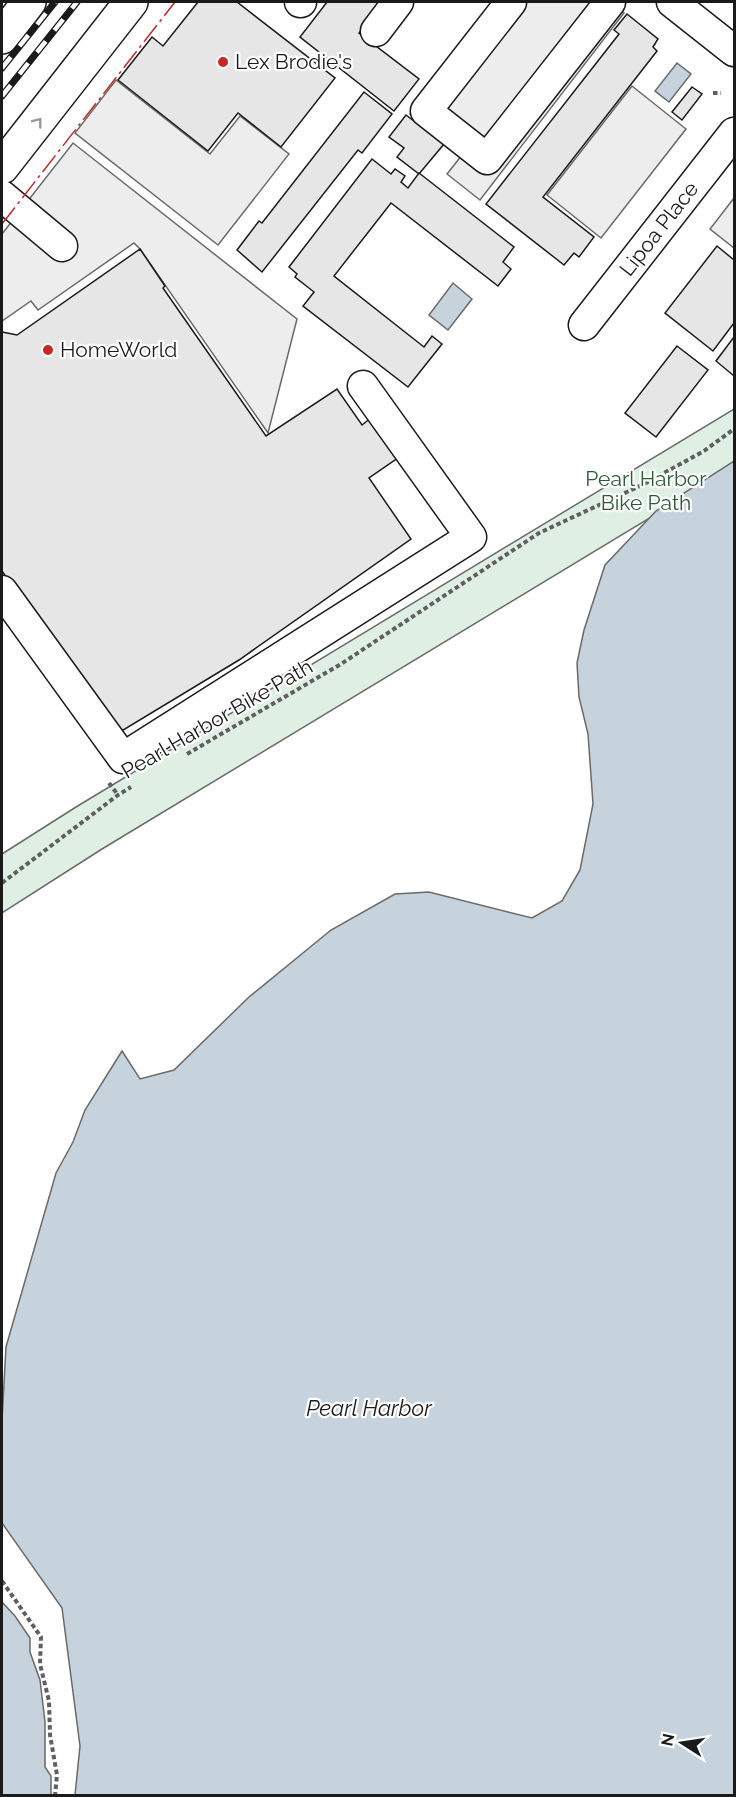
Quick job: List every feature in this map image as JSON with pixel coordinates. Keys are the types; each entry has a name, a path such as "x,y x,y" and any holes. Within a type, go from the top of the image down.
{"main road":[{"path":"2,37 29,2"},
{"path":"2,167 131,2"}],"street":[{"path":"376,31 398,2"},
{"path":"511,2 426,111 487,159 610,2"},
{"path":"676,3 735,51"},
{"name":"Lipoa Place","path":"584,325 735,133"},
{"path":"2,196 62,246"},
{"path":"2,591 123,758 471,537 363,386"}],"path":[{"path":"713,93 721,93"},
{"name":"Pearl Harbor Bike Path","path":"178,759 341,664 539,533 644,484 704,451 735,429"},
{"name":"Pearl Harbor Bike Path","path":"2,883 117,795 138,783"},
{"path":"2,1581 41,1637 40,1664 49,1701 50,1735 57,1775 55,1796"}],"green space":[{"name":"Pearl Harbor Bike Path","path":"734,409 734,467 102,849 2,913 2,854"}],"shaded area":[{"path":"497,2 609,2 624,13 480,200 447,174 462,155 410,114"},
{"path":"116,80 210,154 240,116 289,154 218,245 75,133"},
{"path":"632,86 686,129 601,238 547,195"},
{"path":"73,143 297,319 268,433 134,243 38,310 31,301 2,321 2,234"},
{"path":"734,198 734,248 710,229"}],"water":[{"path":"677,63 691,74 669,102 655,91"},
{"path":"453,283 472,299 448,330 429,315"},
{"name":"Pearl Harbor","path":"734,461 734,1795 75,1795 80,1746 62,1608 2,1523 2,1420 6,1347 56,1173 73,1142 85,1110 122,1051 140,1079 174,1070 249,997 331,930 395,894 429,892 532,918 562,901 580,870 593,804 588,734 579,697 577,663 584,630 605,565 656,511"},
{"path":"2,1602 30,1638 30,1652 40,1680 45,1722 45,1767 51,1776 51,1795 2,1795"}],"building":[{"name":"Lex Brodie's","path":"198,2 237,2 335,78 281,147 238,113 208,151 118,80 152,37 163,46"},
{"path":"327,2 383,2 359,33 419,79 394,111 300,37"},
{"path":"627,14 658,39 653,47 657,51 543,197 594,237 579,257 574,253 564,265 486,204 619,34 614,30"},
{"path":"692,87 702,94 682,120 672,112"},
{"path":"364,92 392,114 362,153 358,150 262,272 237,250 259,221 262,223"},
{"path":"406,115 444,144 419,174 397,157 404,148 389,137"},
{"path":"372,159 391,174 395,169 405,176 401,182 408,188 419,173 514,247 503,262 511,269 498,286 391,203 334,276 424,347 432,336 442,344 408,387 303,306 314,292 295,277 297,274 289,267"},
{"path":"717,246 734,260 734,323 713,351 665,313"},
{"path":"140,249 165,286 163,288 266,436 337,389 362,425 372,417 405,453 369,478 411,539 239,660 115,735 2,571 2,332 17,335"},
{"path":"734,337 734,376 716,361"},
{"path":"677,346 708,370 656,437 625,413"}],"railway":[{"path":"2,68 55,2"},
{"path":"2,96 77,2"}],"power":[{"path":"2,224 175,2"}],"place":[{"name":"Lex Brodie's","path":"223,62"},
{"name":"HomeWorld","path":"48,350"}]}
